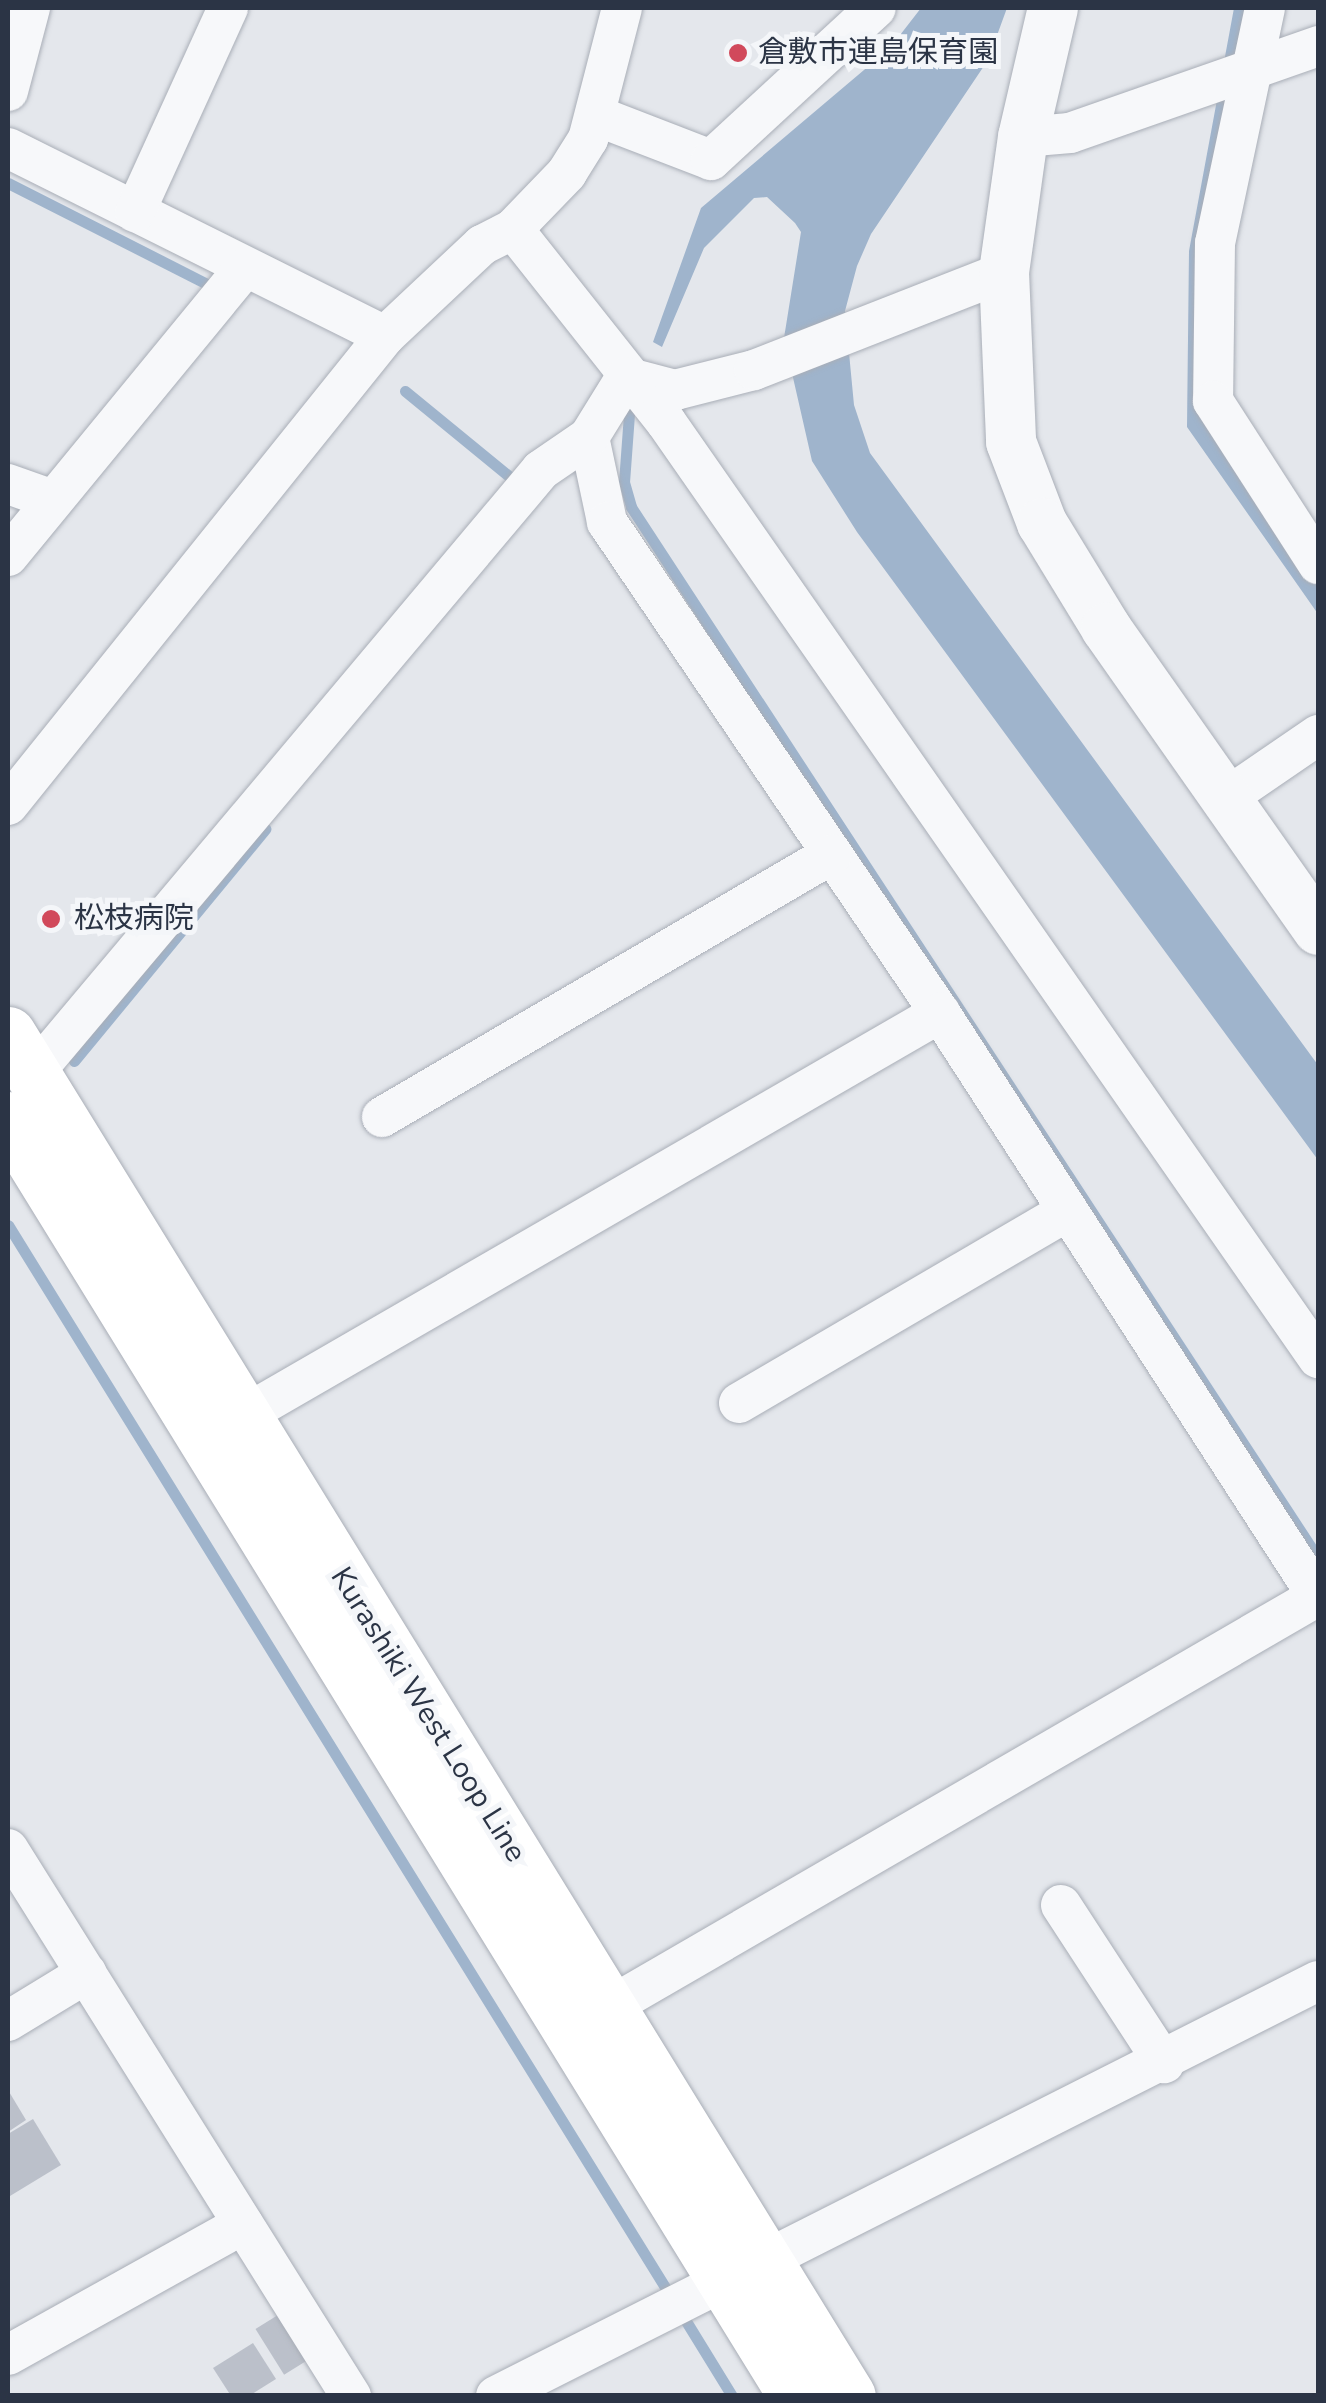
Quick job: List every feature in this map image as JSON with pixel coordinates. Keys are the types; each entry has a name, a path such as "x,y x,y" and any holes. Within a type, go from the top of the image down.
{"main road":[{"name":"Kurashiki West Loop Line","path":"15,1103 608,2007 709,2287 848,2396"},
{"name":"Kurashiki West Loop Line","path":"224,1426 709,2287 796,2396"}],"street":[{"path":"8,90 30,8"},
{"path":"135,212 228,8"},
{"path":"8,805 385,336 482,245 514,229 567,173 596,116 622,8"},
{"path":"596,116 711,160 876,8"},
{"path":"1052,8 1023,136 1004,272 1011,442 1042,522 1106,628 1318,930"},
{"path":"1265,8 1237,77 1215,243 1213,401 1318,564"},
{"path":"1023,136 1070,133 1318,46"},
{"path":"8,148 385,336"},
{"path":"514,229 626,377 666,422 1318,1358"},
{"path":"8,556 244,269"},
{"path":"626,377 674,390 754,370 858,333 1004,272"},
{"path":"15,1103 541,470 589,436 626,377"},
{"path":"589,436 607,522 940,1013 1318,1596 608,2007"},
{"path":"8,484 53,500"},
{"path":"1226,798 1318,735"},
{"path":"382,1117 832,854"},
{"path":"224,1426 940,1013"},
{"path":"739,1403 1068,1210"},
{"path":"8,1849 350,2396"},
{"path":"1060,1904 1164,2063"},
{"path":"8,2021 87,1973"},
{"path":"496,2396 1164,2063 1318,1981"},
{"path":"8,2355 244,2224"}],"water":[{"path":"921,8 1007,8 988,60 871,234 857,266 845,311 854,405 870,453 1318,1065 1318,1160 857,532 812,461 784,338 801,232 795,223 767,197 754,198 704,248 662,347 653,342 701,208 890,48"},
{"path":"1234,8 1257,8 1202,385 1318,580 1318,614 1187,427 1189,251"}],"building":[{"path":"8,2090 26,2120 8,2132"},
{"path":"33,2119 61,2165 10,2196 8,2134"},
{"path":"286,2310 315,2356 284,2375 255,2329"},
{"path":"253,2343 276,2379 249,2396 231,2396 213,2368"}],"waterway":[{"path":"8,183 209,285"},
{"path":"405,391 515,481"},
{"path":"629,414 624,482 631,507 1318,1558"},
{"path":"74,1061 265,829"},
{"path":"8,1225 671,2297"},
{"path":"681,2313 732,2396"}],"place":[{"name":"倉敷市連島保育園","path":"738,53"},
{"name":"松枝病院","path":"51,919"}]}
